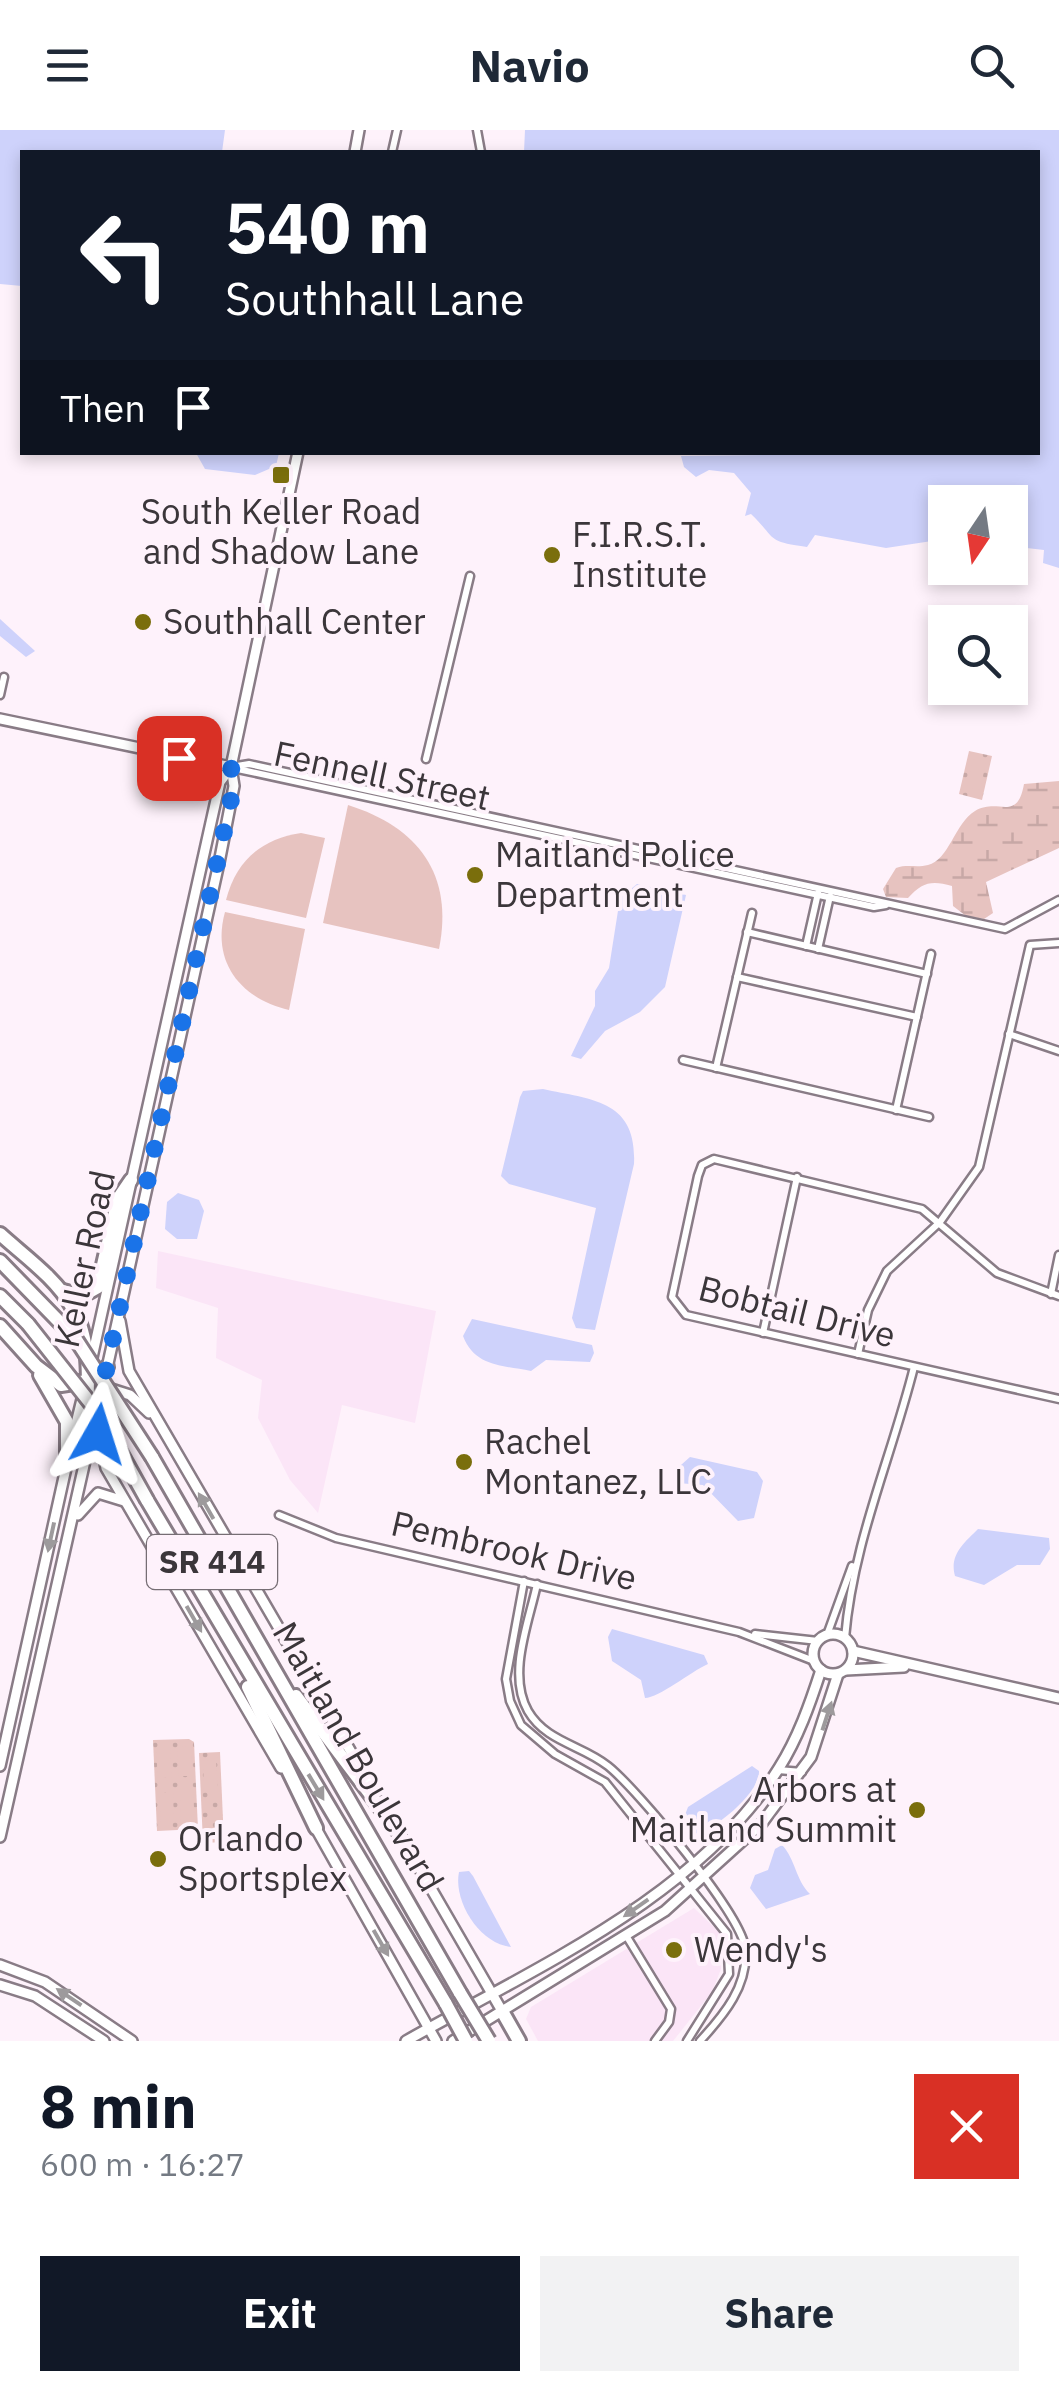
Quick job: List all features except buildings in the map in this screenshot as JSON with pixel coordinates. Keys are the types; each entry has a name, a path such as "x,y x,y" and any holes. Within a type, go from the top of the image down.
{"highway":[{"path":"59,1290 78,1296 98,1287 118,1199 131,1180"},
{"path":"0,1234 59,1290 79,1319 90,1387 86,1456"},
{"name":"Maitland Boulevard","path":"0,1261 75,1338 152,1458 490,2041"},
{"name":"Maitland Boulevard","path":"0,1296 28,1324 99,1414 212,1613 466,2041"},
{"path":"0,1326 31,1360 61,1384 90,1387"},
{"path":"31,1360 66,1422 68,1461"},
{"path":"90,1387 107,1367"},
{"path":"212,1613 316,1828"},
{"path":"272,1667 398,1831"},
{"path":"502,2011 519,2041"}],"street":[{"name":"Keller Road","path":"107,1367 234,786 231,767 297,455"},
{"path":"426,759 470,576"},
{"path":"0,695 4,676"},
{"path":"0,719 231,767"},
{"name":"Keller Road","path":"0,1766 4,1732 12,1714 68,1461 90,1387 131,1180 220,782 231,767"},
{"name":"Fennell Street","path":"231,767 497,823 628,846 1005,929 1056,901"},
{"name":"Fennell Street","path":"497,823 644,860 819,890"},
{"path":"625,856 628,846"},
{"path":"644,860 646,850"},
{"path":"806,946 819,890"},
{"path":"818,948 831,893"},
{"path":"716,1068 752,913"},
{"path":"811,924 823,926"},
{"path":"748,932 927,974"},
{"path":"858,1354 868,1310 888,1271 940,1222 980,1167 1030,946 1059,943"},
{"path":"896,1110 931,954"},
{"path":"737,977 917,1017"},
{"path":"172,998 188,1002"},
{"path":"1009,1034 1059,1051"},
{"path":"683,1060 929,1117"},
{"path":"136,1158 155,1156"},
{"path":"136,1158 152,1169"},
{"name":"Bobtail Drive","path":"1055,1295 997,1274 940,1222 906,1203 714,1159 702,1165 672,1298 676,1309 686,1315 1059,1398"},
{"path":"763,1333 797,1177"},
{"path":"1055,1295 1059,1256"},
{"path":"120,1315 129,1371 502,2011"},
{"path":"406,2041 633,1911 744,1813 778,1770 818,1666 822,1638 856,1556 914,1367"},
{"name":"Keller Road","path":"0,1837 96,1416 90,1387"},
{"path":"90,1387 130,1395 165,1433"},
{"path":"96,1416 106,1468 436,2041"},
{"path":"73,1522 98,1493 120,1497 128,1504"},
{"name":"Pembrook Drive","path":"279,1515 336,1538 739,1632 822,1638"},
{"path":"856,1556 845,1638 853,1650 1059,1698"},
{"path":"524,1581 506,1679 510,1701 521,1725 555,1754 606,1782 678,1874 715,1914 732,1952 730,1974 687,2041"},
{"path":"537,1584 520,1668 519,1688 527,1709 540,1727 607,1765 692,1862 737,1922 745,1954 740,1986 700,2041"},
{"name":"Pembrook Drive","path":"739,1632 818,1666"},
{"path":"822,1638 845,1638"},
{"path":"454,2041 627,1937 702,1878 762,1823 800,1776 820,1737 853,1650"},
{"path":"818,1666 842,1672 917,1667"},
{"path":"0,1711 26,1718"},
{"path":"4,1732 23,1734"},
{"path":"778,1770 800,1776"},
{"path":"627,1937 670,2009 669,2022 655,2041"},
{"path":"0,1965 45,1982 132,2041"},
{"path":"0,1985 35,1996 104,2041"}],"shaded area":[{"path":"158,1251 436,1311 415,1423 342,1405 318,1513 290,1480 258,1418 262,1380 216,1358 218,1308 156,1288"},
{"path":"694,1908 720,1933 721,1969 712,1992 673,2041 538,2041 526,2019 531,2007"}],"green space":[{"path":"969,751 992,756 982,800 959,794"},
{"path":"973,759 986,762 980,790 967,787"},
{"path":"1059,781 1059,848 986,882 993,913 984,919 966,916 953,906 952,886 939,883 923,886 908,898 886,897 883,889 896,868 935,862 975,811 1012,806 1021,796 1024,784"},
{"path":"348,805 394,826 425,857 441,898 439,949 323,923"},
{"path":"301,833 325,838 306,918 226,900 236,874 252,854 274,841"},
{"path":"225,912 305,929 289,1010 257,997 234,976 222,947"},
{"path":"153,1740 194,1742 198,1829 157,1831"},
{"path":"191,1746 192,1776 179,1776 177,1747"},
{"path":"156,1748 170,1748 172,1777 158,1778"},
{"path":"220,1752 224,1842 203,1843 199,1753"},
{"path":"216,1760 218,1790 204,1790 203,1761"},
{"path":"180,1792 193,1792 195,1821 181,1821"},
{"path":"159,1793 173,1793 174,1822 161,1822"}],"water":[{"path":"0,130 225,130 222,150 20,150 20,286 0,284"},
{"path":"525,130 1059,130 1059,568 1043,563 1044,550 1028,548 1028,485 928,485 928,542 886,548 815,535 807,547 773,538 751,514 745,516 751,493 734,473 709,470 696,477 684,467 681,456 1040,455 1040,150 524,150"},
{"path":"197,455 278,455 276,466 255,475 205,469"},
{"path":"0,619 35,651 26,657 0,636"},
{"path":"637,884 686,895 665,987 640,1012 605,1031 581,1059 571,1056 595,1006 595,991 609,968 620,898"},
{"path":"543,1089 608,1107 620,1115 633,1143 634,1164 595,1330 576,1328 572,1318 596,1208 509,1184 501,1176 520,1097 523,1091"},
{"path":"178,1193 199,1200 204,1211 197,1239 177,1239 165,1229 167,1202"},
{"path":"472,1319 592,1345 594,1353 590,1362 546,1360 531,1371 500,1365 482,1359 468,1346 463,1336"},
{"path":"690,1457 757,1472 763,1481 754,1518 738,1521 703,1485 677,1483 681,1465"},
{"path":"978,1529 1049,1538 1050,1549 1040,1565 1017,1565 984,1585 955,1576 954,1569 959,1550"},
{"path":"612,1629 704,1655 708,1664 645,1698 641,1680 612,1661 608,1637"},
{"path":"752,1766 759,1771 757,1780 732,1812 697,1833 687,1835 680,1828 688,1807"},
{"path":"782,1845 810,1894 766,1909 750,1888 755,1875 768,1870 775,1849"},
{"path":"469,1871 511,1947 489,1938 471,1920 458,1884 459,1872"}],"place":[{"name":"South Keller Road and Shadow Lane","path":"281,475"},
{"name":"F.I.R.S.T. Institute","path":"552,555"},
{"name":"Southhall Center","path":"143,622"},
{"name":"Maitland Police Department","path":"475,875"},
{"name":"Rachel Montanez, LLC","path":"464,1462"},
{"name":"Arbors at Maitland Summit","path":"917,1810"},
{"name":"Orlando Sportsplex","path":"158,1859"},
{"name":"Wendy's","path":"674,1950"}],"route":[{"path":"98,1434 96,1416 234,786 231,767 179,758"}]}
